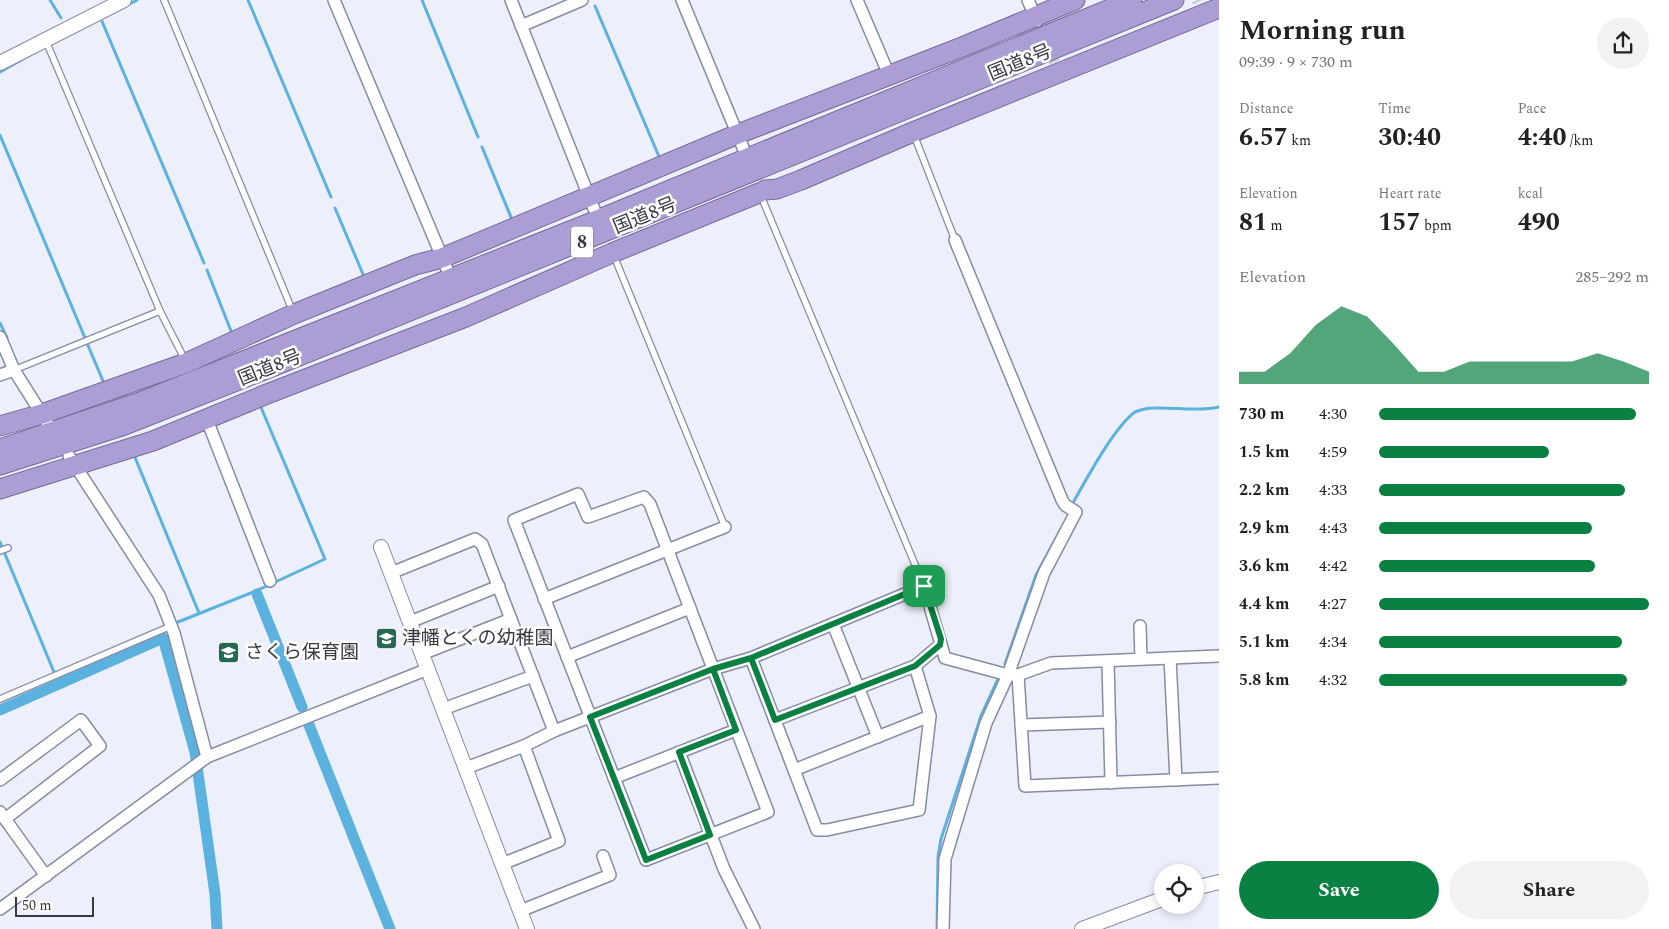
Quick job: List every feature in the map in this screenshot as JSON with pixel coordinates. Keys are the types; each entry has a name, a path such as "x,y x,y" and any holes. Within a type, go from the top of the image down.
{"highway":[{"path":"140,402 147,392 387,288 442,262 740,141 889,75 962,47 1033,13 1075,0"},
{"path":"740,141 1113,0"},
{"name":"国道8号","path":"0,449 140,402 576,229 1132,0"},
{"name":"国道8号","path":"0,465 68,456 122,426 272,367 1174,0"},
{"path":"760,188 777,189 801,180 1206,8"},
{"path":"68,456 153,441 267,394 466,317 610,247 773,183 1008,80 1044,60 1062,45"},
{"path":"0,426 45,419 186,363 294,314 415,265 442,262"},
{"path":"0,489 68,456 76,450 196,410 470,306 484,302 494,304"}],"street":[{"path":"0,63 124,0"},
{"path":"334,0 442,262"},
{"path":"511,0 591,203"},
{"path":"521,26 582,0"},
{"path":"682,0 740,141"},
{"path":"857,0 889,75"},
{"path":"944,929 945,859 986,722 1013,675 1044,573 1076,512 1065,505 1062,500 955,240"},
{"path":"0,337 14,370 45,419"},
{"path":"0,375 14,370"},
{"path":"207,420 270,581"},
{"path":"68,456 159,595 172,626 207,758"},
{"path":"578,494 588,517 644,496 650,504 668,549 768,812 646,860 544,599 514,520 578,494"},
{"path":"544,599 725,527"},
{"path":"391,573 475,539 482,544 554,731"},
{"path":"381,547 527,929"},
{"path":"410,622 499,586"},
{"path":"466,768 524,746 554,731 713,669 751,658 924,586 945,658 1013,675 1051,663 1219,656"},
{"path":"567,657 690,608"},
{"path":"422,654 511,619"},
{"path":"833,624 878,737"},
{"path":"1140,626 1141,660"},
{"path":"775,720 915,666 940,645"},
{"path":"751,658 818,830 827,830 919,810 930,716 915,666"},
{"path":"1170,658 1176,780"},
{"path":"1108,661 1112,783"},
{"path":"0,909 190,768 207,758 428,669"},
{"path":"1013,675 1021,725 1024,786 1219,778"},
{"path":"443,709 532,676"},
{"path":"794,770 930,716"},
{"path":"0,780 81,720 100,746 2,816 46,876"},
{"path":"1021,725 1110,722"},
{"path":"614,778 736,730"},
{"path":"502,864 559,841 524,746"},
{"path":"679,752 724,869 754,929"},
{"path":"520,911 610,875 603,856"},
{"path":"1204,886 1219,882"},
{"path":"1082,929 1154,902"}],"lane":[{"path":"164,0 294,314"},
{"path":"46,41 160,311 186,363"},
{"path":"912,132 955,240"},
{"path":"760,188 924,586"},
{"path":"610,247 725,527"},
{"path":"14,370 160,311"},
{"path":"0,699 172,626"}],"waterway":[{"path":"50,0 61,18"},
{"path":"126,6 137,0"},
{"path":"248,0 331,197"},
{"path":"422,0 478,137"},
{"path":"595,6 660,159"},
{"path":"101,19 204,263"},
{"path":"0,72 30,55"},
{"path":"0,135 85,338"},
{"path":"482,147 513,222"},
{"path":"335,208 365,279"},
{"path":"207,270 231,331"},
{"path":"0,323 7,338"},
{"path":"87,343 103,381"},
{"path":"257,594 258,590 325,559 260,405"},
{"path":"1074,501 1110,440 1135,412 1152,408 1203,409 1219,407"},
{"path":"134,455 199,613"},
{"path":"1005,664 1036,575 1061,529"},
{"path":"0,542 54,672"},
{"path":"178,622 258,590"},
{"path":"257,594 302,707"},
{"path":"163,638 168,636"},
{"path":"0,710 163,638 195,752 215,894 217,929"},
{"path":"937,929 938,857 941,839 981,716 998,679"},
{"path":"309,725 390,929"}],"tunnel":[{"path":"1037,22 1055,63"}],"place":[{"name":"津幡とくの幼稚園","path":"386,638"},
{"name":"さくら保育園","path":"229,652"}],"route":[{"path":"924,586 751,658 713,669 736,730 679,752 710,835 646,860 590,717 713,669 751,658 775,720 915,666 940,645 941,639 924,586"}]}
